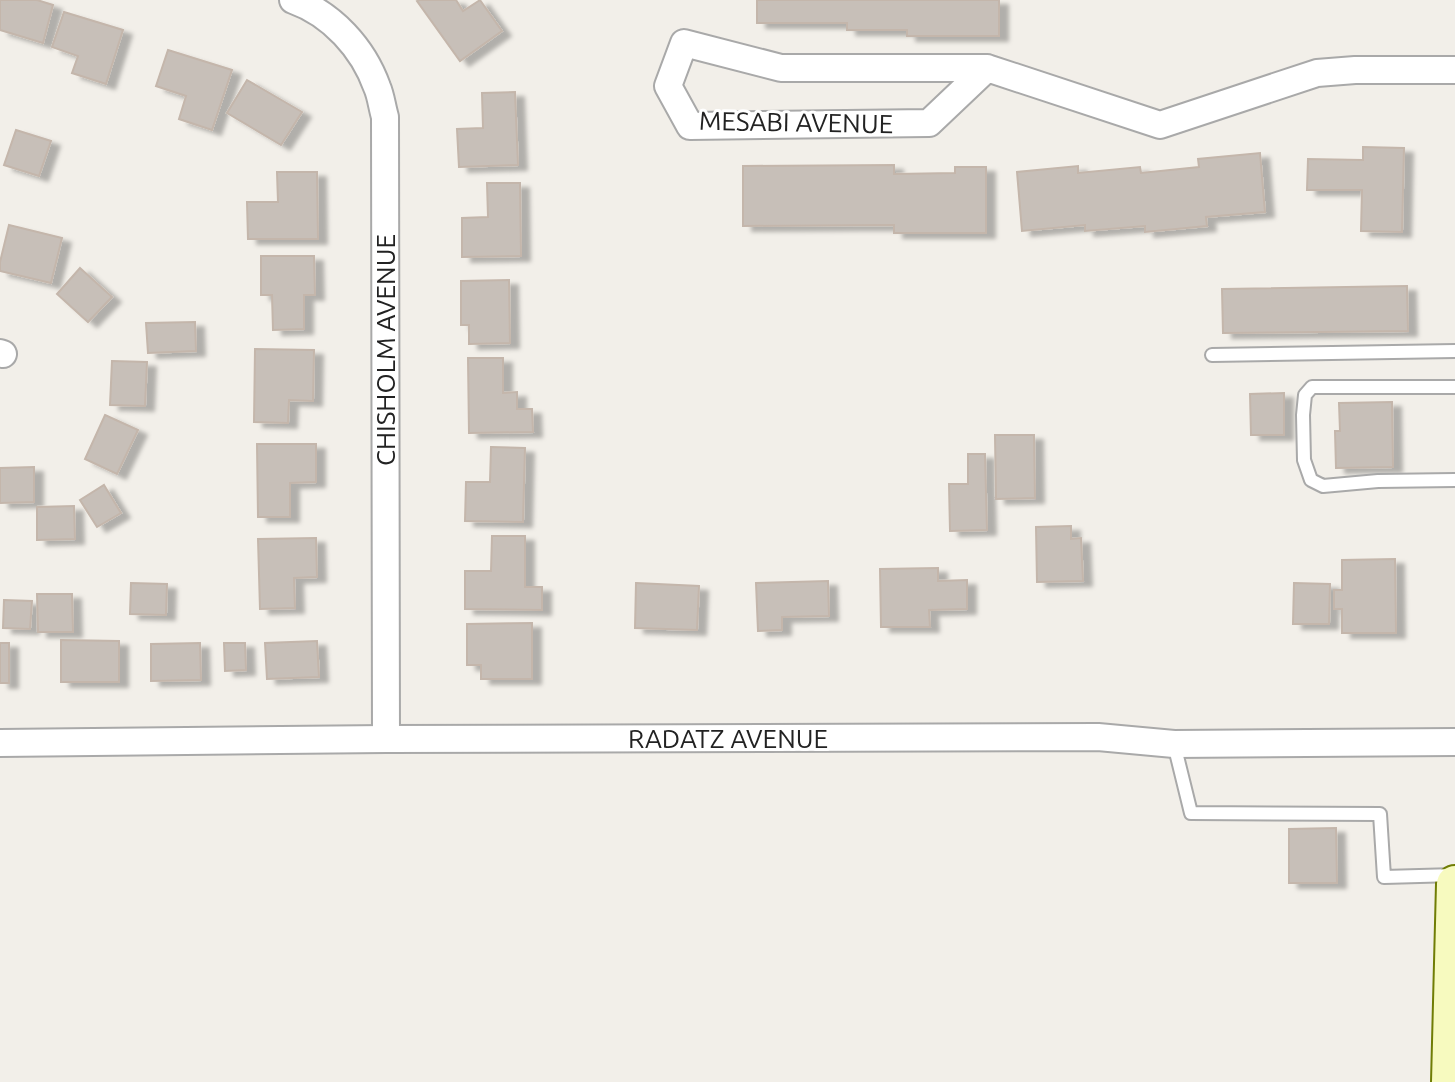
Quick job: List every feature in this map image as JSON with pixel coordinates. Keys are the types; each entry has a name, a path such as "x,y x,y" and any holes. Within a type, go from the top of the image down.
{"main road":[{"path":"1450,1082 1455,884"}],"street":[{"name":"CHISHOLM AVENUE","path":"293,0 324,17 347,36 365,61 378,88 385,117 386,739"},
{"name":"MESABI AVENUE","path":"987,68 929,123 690,126 668,86 684,43 781,68 987,68 1160,125 1317,73 1455,70"},
{"name":"RADATZ AVENUE","path":"0,743 1098,737 1174,744 1455,742"}],"lane":[{"path":"1212,355 1455,351"},
{"path":"1455,387 1312,387 1305,395 1303,415 1304,460 1311,480 1323,486 1378,481 1455,480"},
{"path":"1174,744 1191,813 1380,814 1384,877 1455,875"}],"building":[{"path":"0,0 37,0 53,5 43,43 0,30"},
{"path":"419,0 456,0 463,11 480,0 502,31 460,61"},
{"path":"757,0 999,0 999,36 907,36 907,30 847,30 847,23 757,23"},
{"path":"64,12 123,30 106,84 72,73 78,56 52,47"},
{"path":"168,50 232,70 212,130 179,119 186,96 156,86"},
{"path":"247,80 302,112 281,145 227,113"},
{"path":"515,92 518,165 459,167 457,129 483,128 482,93"},
{"path":"16,130 51,141 39,176 4,165"},
{"path":"1363,147 1404,148 1402,232 1361,231 1362,190 1307,190 1308,159 1363,160"},
{"path":"1260,153 1265,212 1206,217 1207,226 1145,232 1145,226 1085,231 1085,225 1022,231 1017,172 1078,166 1078,173 1140,167 1141,173 1199,167 1198,159"},
{"path":"894,165 894,174 955,173 955,167 986,167 986,233 894,233 894,225 743,226 743,166"},
{"path":"277,172 317,172 318,239 248,239 247,202 278,202"},
{"path":"487,183 520,183 521,256 462,257 462,218 488,217"},
{"path":"9,225 62,238 51,283 0,271"},
{"path":"261,256 314,256 315,295 304,295 304,329 273,330 272,295 261,295"},
{"path":"80,268 112,297 88,322 57,294"},
{"path":"509,280 510,343 469,344 469,325 461,325 461,281"},
{"path":"1407,286 1408,331 1223,333 1222,289"},
{"path":"195,322 196,351 148,353 146,323"},
{"path":"255,349 314,350 313,401 289,400 288,423 254,422"},
{"path":"468,358 503,358 503,393 517,392 517,409 532,409 533,432 469,433"},
{"path":"112,361 147,362 145,406 110,405"},
{"path":"1284,393 1284,435 1251,435 1250,394"},
{"path":"1392,402 1393,467 1336,468 1335,431 1340,431 1339,403"},
{"path":"105,415 138,430 117,474 85,459"},
{"path":"995,435 1034,435 1035,498 996,499"},
{"path":"257,444 316,444 316,482 290,483 290,517 258,517"},
{"path":"491,447 525,448 523,522 465,521 466,482 490,482"},
{"path":"968,454 985,454 987,530 950,531 949,484 968,484"},
{"path":"34,467 34,502 0,503 0,468"},
{"path":"104,485 121,513 97,527 80,500"},
{"path":"74,506 75,539 37,540 37,507"},
{"path":"1071,526 1071,539 1081,538 1083,581 1037,582 1036,527"},
{"path":"492,536 525,536 525,587 542,587 542,610 465,609 465,571 491,571"},
{"path":"316,538 317,577 294,578 295,608 260,609 258,539"},
{"path":"1395,559 1396,633 1342,633 1342,609 1334,609 1334,590 1342,590 1342,560"},
{"path":"938,568 938,581 967,580 967,609 929,610 930,627 881,627 880,569"},
{"path":"828,581 829,616 782,617 782,630 758,631 756,583"},
{"path":"131,583 167,584 166,615 130,614"},
{"path":"636,583 699,586 697,630 635,628"},
{"path":"1294,583 1330,584 1329,624 1293,624"},
{"path":"37,594 72,594 73,632 38,632"},
{"path":"4,600 32,601 30,629 3,628"},
{"path":"532,623 532,679 481,679 481,665 467,665 467,624"},
{"path":"61,640 119,641 119,682 61,682"},
{"path":"317,641 319,677 267,679 265,643"},
{"path":"0,643 9,643 9,683 0,683"},
{"path":"200,643 201,680 151,681 151,644"},
{"path":"224,643 245,643 246,670 225,671"},
{"path":"1336,828 1337,883 1289,883 1289,829"}]}
